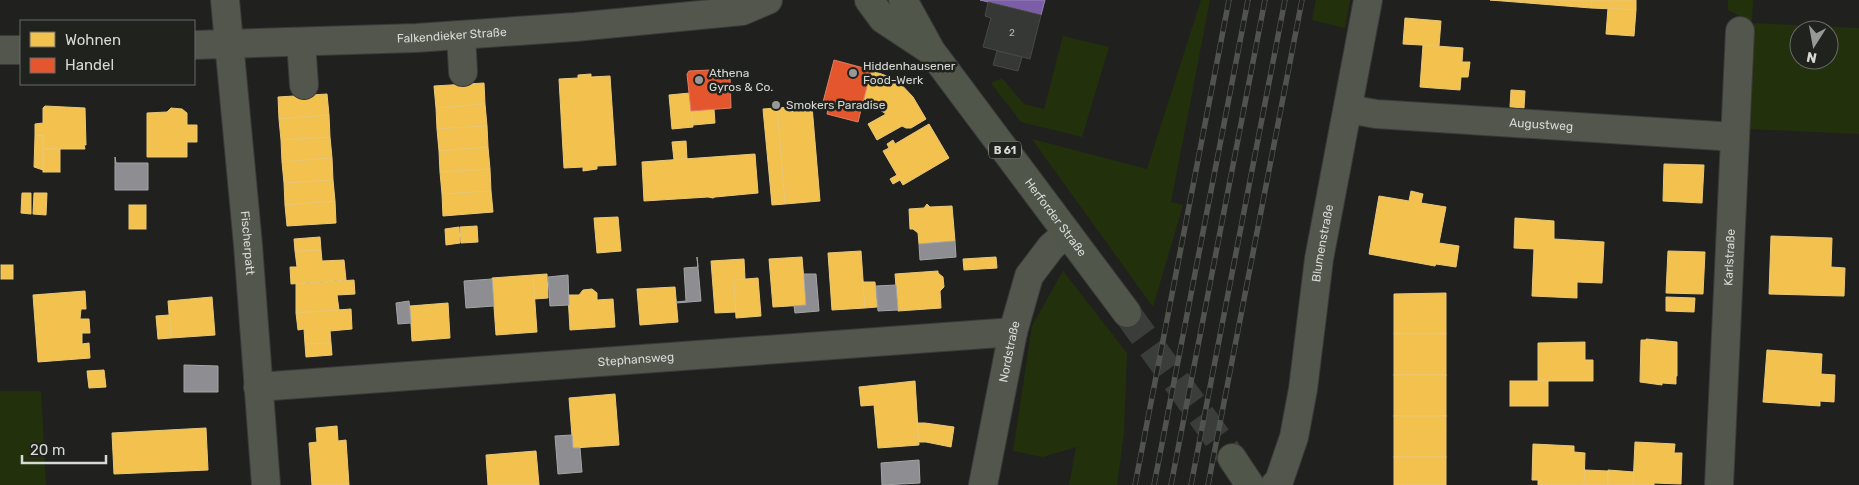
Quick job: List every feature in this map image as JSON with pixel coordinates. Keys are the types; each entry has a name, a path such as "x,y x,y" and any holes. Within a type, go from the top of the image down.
{"main road":[{"name":"Herforder Straße","path":"869,0 884,18 932,51"},
{"name":"Herforder Straße","path":"903,0 932,51 1127,313"},
{"path":"1232,458 1250,485"}],"street":[{"name":"Fischerpatt","path":"225,0 248,245 266,485"},
{"name":"Falkendieker Straße","path":"195,45 460,35 701,8 742,11 768,0"},
{"name":"Blumenstraße","path":"1275,485 1294,437 1303,389 1319,259 1368,0"},
{"name":"Karlstraße","path":"1719,485 1740,31"},
{"path":"460,35 463,72"},
{"path":"301,42 304,85"},
{"path":"0,50 20,50"},
{"name":"Augustweg","path":"1348,109 1376,114 1735,137"},
{"name":"Nordstraße","path":"983,485 1013,332 1028,276 1050,247 1067,233"},
{"name":"Stephansweg","path":"258,387 1013,332"}],"green space":[{"path":"1201,0 1210,0 1171,202 1183,205 1153,307 1032,139 1147,169"},
{"path":"1316,0 1350,0 1345,28 1312,20"},
{"path":"1728,0 1753,0 1752,23 1728,10"},
{"path":"1752,23 1789,25 1789,70 1839,70 1839,27 1859,28 1859,134 1749,129"},
{"path":"1063,36 1109,47 1082,137 1021,122 991,83 1002,78 1024,104 1044,109"},
{"path":"1063,271 1127,353 1124,432 1117,485 1069,485 1076,447 1043,457 1013,451 1032,326"},
{"path":"0,391 41,391 46,485 0,485"}],"building: Wohnen":[{"path":"1490,0 1592,0 1591,8"},
{"path":"1592,0 1636,0 1636,10 1591,8"},
{"path":"1608,8 1636,10 1634,36 1606,34"},
{"path":"1405,18 1441,21 1439,46 1403,44"},
{"path":"1423,45 1463,48 1462,62 1470,62 1468,77 1461,77 1460,90 1420,87"},
{"path":"871,70 897,80 913,97 926,119 911,128 902,126 877,140 868,124 886,114 864,99"},
{"path":"591,74 591,77 610,76 616,165 597,166 597,169 583,171 583,167 564,168 559,79 578,78 578,75"},
{"path":"484,83 485,104 436,108 434,86"},
{"path":"1511,90 1525,91 1524,108 1510,107"},
{"path":"690,93 693,127 672,129 669,95"},
{"path":"327,94 329,115 279,119 278,97"},
{"path":"485,104 487,126 437,129 436,108"},
{"path":"45,106 85,108 85,149 43,149 43,136 35,136 35,124 43,123 43,108"},
{"path":"812,106 820,201 785,204 777,108"},
{"path":"171,108 182,109 187,113 187,125 197,125 197,142 187,142 187,157 147,157 147,113 167,112"},
{"path":"777,108 785,204 772,205 763,109"},
{"path":"714,109 715,123 693,125 691,111"},
{"path":"329,115 330,137 281,140 279,119"},
{"path":"929,124 949,158 903,185 900,180 893,184 890,179 897,175 883,151 889,148 887,144 893,140 895,144"},
{"path":"487,126 488,147 439,151 437,129"},
{"path":"35,136 43,136 43,170 34,167"},
{"path":"330,137 332,158 282,162 281,140"},
{"path":"686,141 687,159 674,160 672,142"},
{"path":"488,147 490,169 440,172 439,151"},
{"path":"43,149 60,149 60,172 43,172"},
{"path":"755,154 758,193 713,198 644,201 642,162"},
{"path":"332,158 333,180 284,183 282,162"},
{"path":"1664,164 1704,165 1702,203 1663,201"},
{"path":"490,169 491,191 442,194 440,172"},
{"path":"333,180 335,201 285,205 284,183"},
{"path":"491,191 493,212 443,216 442,194"},
{"path":"1411,191 1423,194 1421,203 1446,207 1439,243 1459,246 1456,267 1436,264 1435,266 1369,254 1379,196 1409,201"},
{"path":"22,193 31,193 31,214 21,213"},
{"path":"34,193 47,193 46,215 33,214"},
{"path":"335,201 336,223 287,226 285,205"},
{"path":"927,204 930,207 952,206 955,241 919,244 918,233 910,229 909,209 924,208"},
{"path":"129,205 146,205 146,229 129,229"},
{"path":"618,217 621,251 597,253 594,218"},
{"path":"1515,218 1554,221 1554,239 1604,242 1602,283 1577,282 1577,298 1532,296 1534,249 1514,248"},
{"path":"477,226 478,242 461,243 460,227"},
{"path":"459,227 460,243 446,245 445,229"},
{"path":"1771,236 1832,238 1831,267 1845,268 1844,296 1769,294"},
{"path":"320,237 321,250 295,251 294,239"},
{"path":"321,250 322,261 344,260 346,280 291,284 290,267 297,267 295,251"},
{"path":"861,251 865,308 832,310 828,253"},
{"path":"1668,251 1705,252 1703,294 1666,293"},
{"path":"802,257 806,305 773,307 769,259"},
{"path":"996,257 997,268 964,270 963,259"},
{"path":"744,259 745,279 734,280 736,312 715,313 711,261"},
{"path":"1,265 13,265 13,279 1,279"},
{"path":"938,271 943,277 944,287 940,291 941,308 898,311 895,274"},
{"path":"547,274 548,298 534,299 533,275"},
{"path":"533,275 537,332 496,335 492,278"},
{"path":"758,278 761,316 736,318 734,280"},
{"path":"354,280 355,294 337,295 339,310 296,313 296,284"},
{"path":"863,282 875,282 877,307 865,308"},
{"path":"675,287 678,322 640,325 637,289"},
{"path":"592,289 597,293 597,300 613,299 615,327 570,330 568,295 579,295 583,290"},
{"path":"85,291 86,309 81,309 80,319 89,319 90,333 82,333 82,344 89,343 90,358 38,362 33,295"},
{"path":"1446,293 1446,334 1394,334 1394,294"},
{"path":"212,297 215,335 171,338 168,301"},
{"path":"1666,297 1695,298 1694,312 1666,311"},
{"path":"448,303 450,338 412,341 410,306"},
{"path":"351,309 352,329 330,331 331,343 305,344 304,329 298,330 296,313"},
{"path":"169,315 171,338 158,339 156,316"},
{"path":"1394,334 1446,334 1446,375 1394,375"},
{"path":"1641,340 1677,342 1676,384 1662,383 1662,385 1640,382"},
{"path":"1585,342 1585,360 1593,360 1593,381 1538,381 1538,343"},
{"path":"331,343 332,355 306,357 305,344"},
{"path":"1767,350 1822,354 1821,374 1835,375 1834,402 1820,401 1820,406 1763,402"},
{"path":"104,370 106,387 89,388 87,371"},
{"path":"1394,375 1446,375 1446,416 1394,416"},
{"path":"915,381 919,445 878,448 874,405 861,406 859,387"},
{"path":"1510,381 1548,381 1548,406 1510,406"},
{"path":"615,394 619,445 573,448 569,398"},
{"path":"1394,416 1446,416 1446,457 1394,457"},
{"path":"917,423 954,427 951,447 919,442"},
{"path":"337,426 338,441 346,440 349,485 312,485 309,443 317,442 316,428"},
{"path":"206,428 208,470 114,474 112,433"},
{"path":"1635,442 1675,444 1674,453 1682,453 1681,484 1654,483 1654,485 1633,485"},
{"path":"1533,444 1574,446 1574,452 1585,453 1584,485 1538,485 1538,480 1532,480"},
{"path":"536,451 539,485 488,485 486,455"},
{"path":"1394,457 1446,457 1446,485 1394,485"},
{"path":"1585,470 1608,471 1608,485 1584,485"},
{"path":"1608,470 1634,472 1633,485 1608,485"}],"building: Handel":[{"path":"834,60 871,70 858,122 827,114 829,104 823,102"},
{"path":"711,70 714,76 727,75 730,77 731,108 691,111 687,74 689,71"}],"building: Büros":[{"path":"980,0 1045,0 1041,15"}],"building: Industrie":[{"path":"115,157 116,163 148,163 148,190 115,190"},
{"path":"955,241 956,257 920,260 919,244"},
{"path":"698,267 701,301 676,303 686,301 684,268"},
{"path":"804,274 816,274 819,311 795,313 794,306 806,305"},
{"path":"568,275 569,305 550,306 548,277"},
{"path":"492,279 494,306 466,308 464,281"},
{"path":"896,285 898,310 878,311 876,286"},
{"path":"409,301 411,323 398,324 396,303"},
{"path":"184,365 218,366 218,392 184,392"},
{"path":"572,435 573,448 580,448 582,472 558,474 555,436"},
{"path":"919,460 920,483 882,485 881,463"}],"building: Sonstige":[{"path":"988,2 1041,15 1030,59 983,47 991,18 985,16"},
{"path":"997,51 1022,57 1018,71 993,65"}],"tunnel":[{"path":"1127,313 1232,458"}],"railway":[{"path":"1135,485 1229,0"},
{"path":"1154,485 1248,0"},
{"path":"1171,485 1265,0"},
{"path":"1191,485 1285,0"},
{"path":"1208,485 1302,0"}],"place":[{"name":"Hiddenhausener Food-Werk","path":"853,73"},
{"name":"Athena Gyros & Co.","path":"699,80"},
{"name":"Smokers Paradise","path":"776,105"}]}
